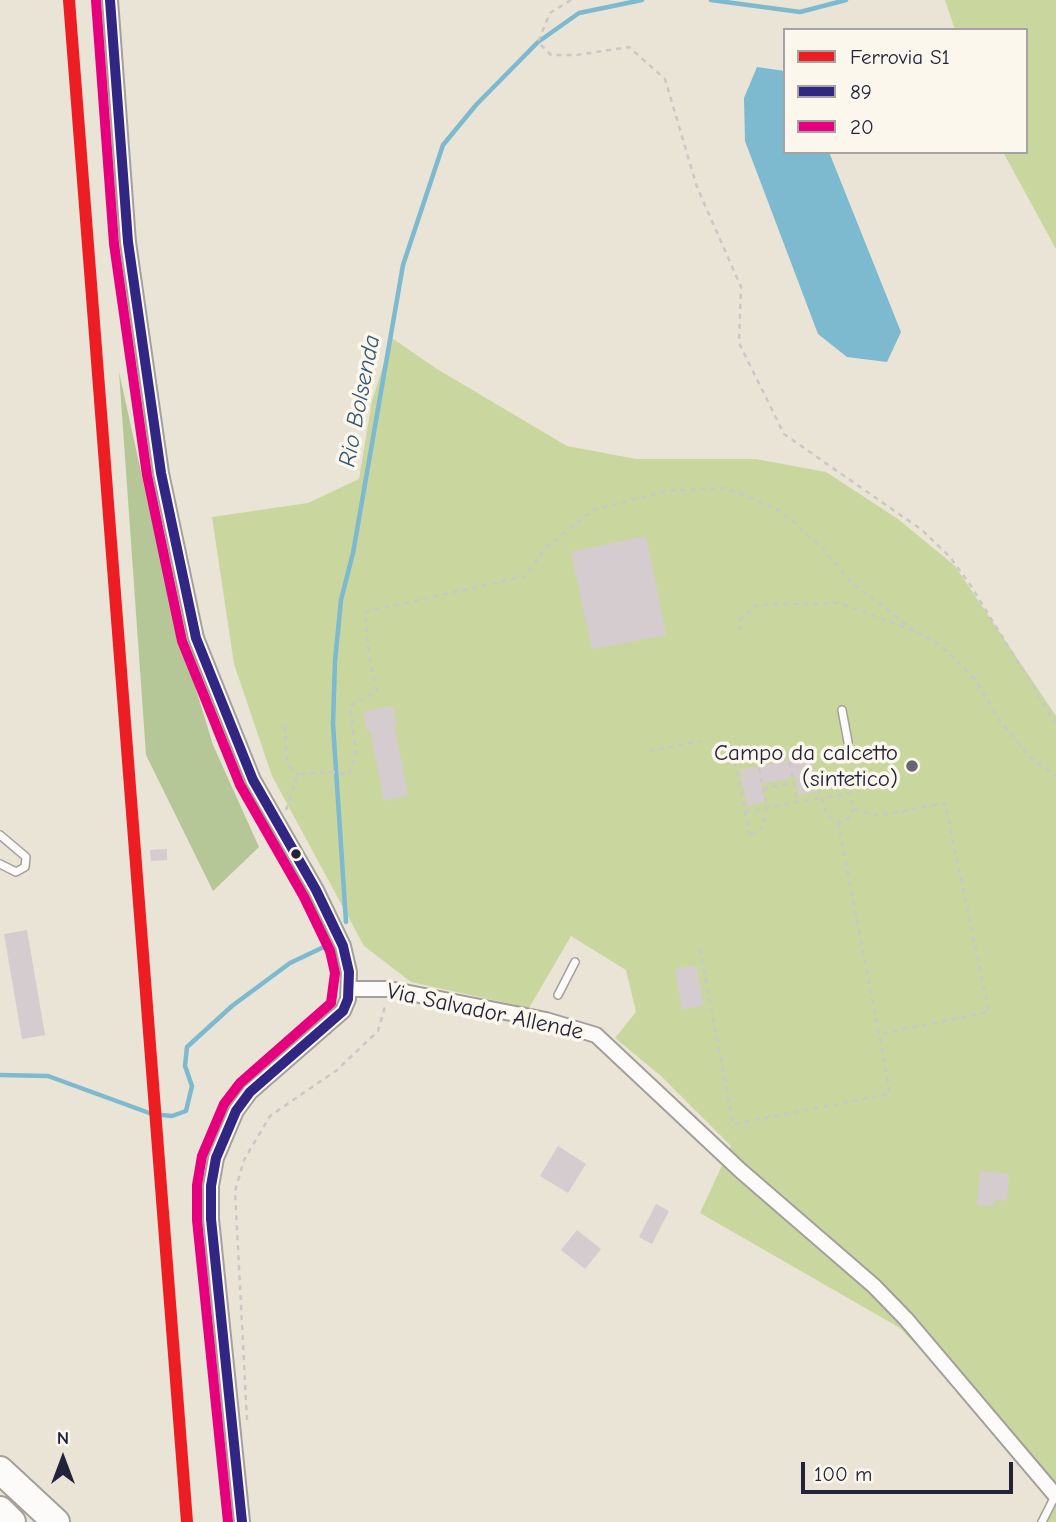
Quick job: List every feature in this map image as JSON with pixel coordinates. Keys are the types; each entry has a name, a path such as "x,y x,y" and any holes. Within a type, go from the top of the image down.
{"highway":[{"path":"0,1470 56,1522"},
{"path":"0,1510 12,1522"}],"street":[{"path":"110,0 128,242 173,535 196,638 239,748 343,946 349,989 343,1011 250,1092 236,1111 216,1158 211,1186 211,1219 242,1522"},
{"name":"Via Salvador Allende","path":"349,989 389,989 546,1020 596,1035 741,1171 882,1294 1056,1496"}],"lane":[{"path":"842,710 848,742"},
{"path":"0,835 26,857 25,867 16,872 0,864"},
{"path":"558,995 575,962"},
{"path":"1042,1522 1056,1496"}],"path":[{"path":"571,0 550,13 538,42 551,55 577,55 629,47 665,79 697,187 741,287 739,343 784,434 922,530 950,557 971,586 1056,724"},
{"path":"285,726 286,755 290,766 298,774 334,772 348,775 356,755 350,706 377,691 369,654 365,612 526,576 545,548 593,510 665,491 726,488 781,511 823,549 849,580 916,632"},
{"path":"740,631 740,620 757,604 840,603 916,632 939,644 975,679 999,720 1033,760 1056,776"},
{"path":"649,751 701,741"},
{"path":"745,812 797,802 821,798 850,793 853,809 851,816 843,822 826,814 821,798 810,749"},
{"path":"788,753 797,802"},
{"path":"735,762 751,839 762,828 767,808 757,758"},
{"path":"281,830 298,774"},
{"path":"763,789 793,783"},
{"path":"853,809 878,816 946,803 989,1012 879,1034"},
{"path":"700,950 733,1124 890,1094 838,821"},
{"path":"247,1427 235,1191 244,1160 270,1116 337,1070 378,1031 389,989"}],"green space":[{"path":"945,0 1056,0 1056,249 1004,154 1028,154 1028,28 954,28"},
{"path":"392,338 437,369 567,446 636,459 756,459 826,472 898,519 955,566 1056,716 1056,1522 1040,1522 1055,1491 900,1328 700,1213 731,1146 661,1076 615,1038 636,1012 626,970 571,936 529,1008 411,982 364,946 272,776 234,664 212,517 308,503 359,479 372,401"},
{"path":"119,372 171,608 213,745 259,847 213,891 146,755"}],"water":[{"path":"757,67 783,71 783,154 830,154 901,332 887,362 847,357 818,334 745,141 744,98"}],"building":[{"path":"646,536 666,635 592,649 571,552"},
{"path":"393,706 397,725 394,725 408,795 384,801 370,730 367,731 363,712"},
{"path":"811,756 817,791 799,795 796,777 761,784 765,802 747,806 740,770"},
{"path":"167,849 167,860 151,861 150,850"},
{"path":"27,930 45,1035 22,1039 4,934"},
{"path":"696,965 704,1005 682,1010 675,969"},
{"path":"558,1146 586,1164 568,1193 540,1176"},
{"path":"980,1171 1009,1174 1007,1201 995,1200 994,1206 977,1205"},
{"path":"656,1204 669,1211 652,1244 639,1237"},
{"path":"577,1230 601,1249 585,1269 561,1250"}],"waterway":[{"name":"Rio Bolsenda","path":"346,922 333,724 335,661 341,600 353,553 403,265 443,145 476,105 538,42 579,13 642,0"},
{"name":"Rio Bolsenda","path":"711,0 800,12 846,0"},
{"name":"Rio Bolsenda","path":"0,1075 48,1076 152,1114 172,1116 186,1111 192,1086 185,1066 187,1047 232,1006 290,963 328,945"}],"rail line":[{"name":"S1","path":"69,0 187,1522"}],"transit line":[{"name":"89","path":"110,0 128,242 161,473 196,638 253,780 316,890 343,946 349,972 348,999 343,1011 250,1092 236,1111 216,1158 211,1186 211,1219 242,1522"},
{"name":"20","path":"96,1 114,244 147,475 182,641 240,785 304,897 330,951 335,973 331,1003 240,1083 224,1104 202,1156 197,1185 197,1220 228,1522"}],"place":[{"name":"Campo da calcetto (sintetico)","path":"912,766"}]}
